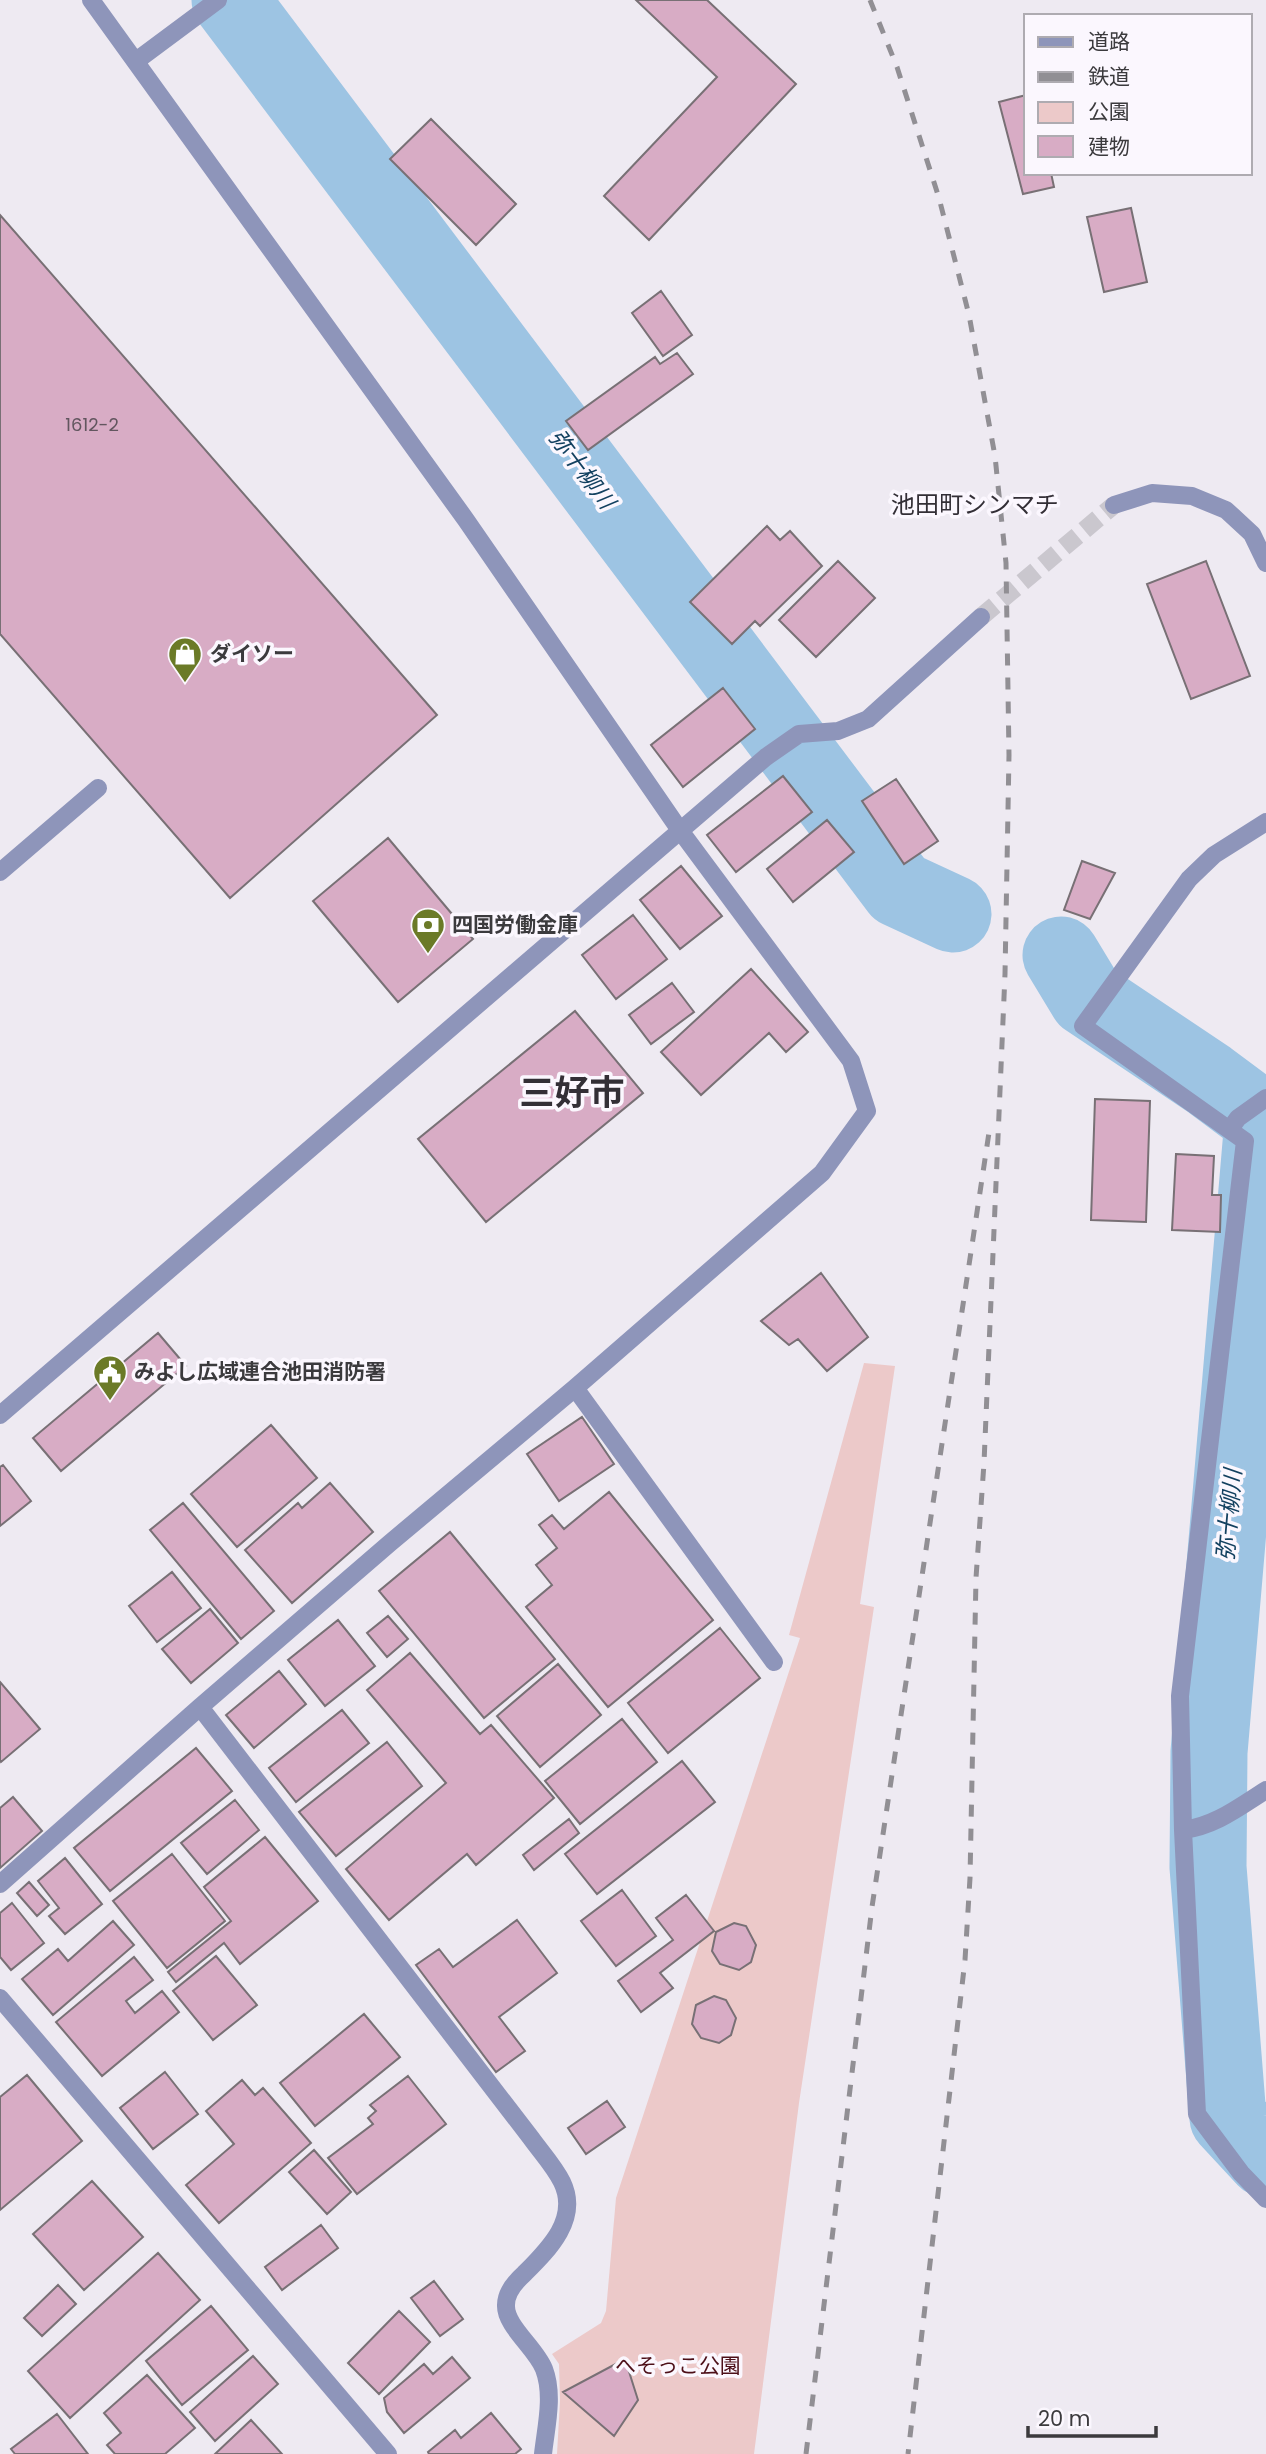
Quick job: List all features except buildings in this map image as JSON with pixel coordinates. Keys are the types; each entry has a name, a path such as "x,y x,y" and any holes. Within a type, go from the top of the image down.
{"street":[{"path":"0,1885 200,1707 575,1388 822,1173 867,1111 851,1061 679,829 466,520 91,0"},
{"path":"136,61 214,3"},
{"path":"1114,505 1152,493 1192,496 1226,510 1252,534 1266,563"},
{"path":"0,1415 766,757 799,734 838,731 869,719 981,617"},
{"path":"0,872 98,788"},
{"path":"1266,822 1214,855 1189,879 1083,1026 1234,1123 1245,1141 1180,1696 1189,1829 1198,2114 1241,2173 1266,2199"},
{"path":"1234,1123 1264,1098"},
{"path":"575,1388 774,1662"},
{"path":"200,1707 563,2183 568,2209 562,2230 554,2243 511,2286 505,2306 513,2325 532,2347 544,2370 549,2404 542,2454"},
{"path":"1189,1829 1221,1819 1266,1790"},
{"path":"0,1998 388,2454"}],"green space":[{"name":"へそっこ公園","path":"864,1363 895,1366 860,1604 874,1607 799,2103 754,2454 557,2454 559,2364 552,2354 601,2323 606,2311 616,2198 800,1638 789,1635"}],"waterway":[{"name":"弥十柳川","path":"230,0 899,889 953,914"},
{"name":"弥十柳川","path":"1061,955 1087,998 1208,1079 1263,1120 1209,1752 1208,1867 1228,2118 1266,2159"}],"tunnel":[{"path":"981,617 1114,505"}],"railway":[{"path":"870,0 897,67 939,198 969,315 995,456 1006,563 1009,755 1005,974 984,1463 976,1578 970,1878 965,1960 908,2454"},
{"path":"806,2454 872,1907 990,1126"}],"place":[{"name":"ダイソー","path":"185,684"},
{"name":"四国労働金庫","path":"428,955"},
{"name":"みよし広域連合池田消防署","path":"110,1402"}],"district":[{"name":"池田町シンマチ","path":"975,505"},
{"name":"三好市","path":"572,1093"}]}
